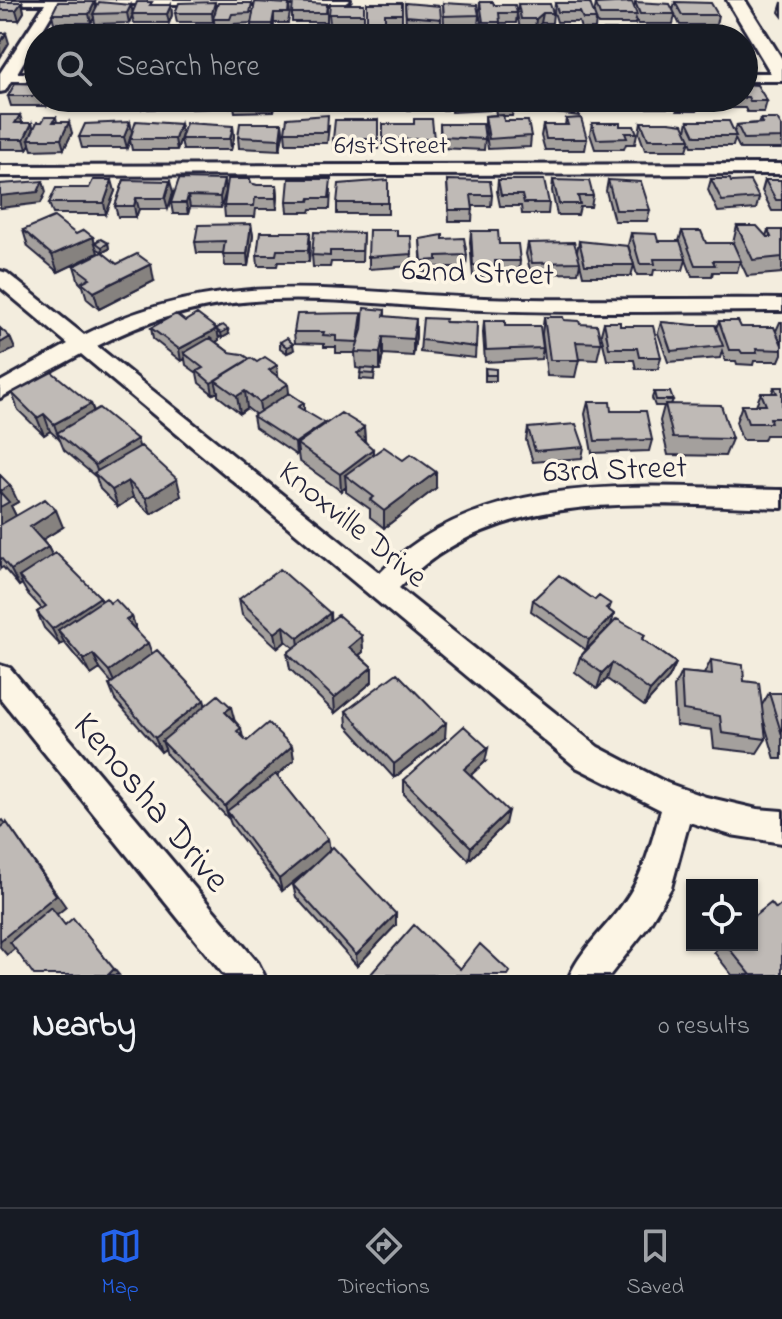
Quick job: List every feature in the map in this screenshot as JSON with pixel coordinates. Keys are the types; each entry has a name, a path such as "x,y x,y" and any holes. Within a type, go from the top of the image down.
{"main road":[{"path":"736,0 751,24"},
{"path":"758,36 782,76"}],"street":[{"path":"0,0 344,0"},
{"path":"39,24 54,0"},
{"path":"2,81 24,47"},
{"path":"758,77 782,76"},
{"path":"2,81 24,79"},
{"name":"61st Street","path":"0,171 782,169"},
{"name":"Knoxville Drive","path":"0,277 587,757 626,780 679,801 725,817 782,827"},
{"name":"62nd Street","path":"0,391 84,346 172,306 230,295 266,293 484,304 782,305"},
{"name":"63rd Street","path":"381,589 429,545 469,524 511,510 552,501 593,498 782,499"},
{"name":"Kenosha Drive","path":"0,677 246,975"},
{"path":"588,975 635,916 659,876 679,801"}],"building":[{"path":"0,2 22,2 16,10 0,10"},
{"path":"58,2 95,2 89,14 52,14"},
{"path":"99,2 131,5 127,13 93,14"},
{"path":"137,2 171,5 167,14 132,14"},
{"path":"215,2 212,13 175,13 179,3"},
{"path":"255,2 289,4 288,13 274,13 272,24 251,24"},
{"path":"293,2 327,4 326,13 292,13"},
{"path":"480,2 515,5 517,13 499,13 500,22 483,22"},
{"path":"632,2 637,15 600,15 596,4"},
{"path":"635,2 670,4 675,14 640,14"},
{"path":"675,2 711,3 718,15 682,15"},
{"path":"218,3 252,3 250,13 232,14 230,19 213,19"},
{"path":"367,3 402,3 402,14 385,14 385,21 367,21"},
{"path":"405,3 440,6 441,19 406,16"},
{"path":"443,3 477,5 479,15 444,16"},
{"path":"555,3 590,3 596,19 583,19 580,12 558,12"},
{"path":"330,4 364,4 364,14 329,14"},
{"path":"518,4 550,4 553,13 543,13 536,19 521,19"},
{"path":"15,83 24,83 24,96 8,96"},
{"path":"758,87 767,101 758,101"},
{"path":"0,115 20,115 15,123 32,123 24,139 0,139"},
{"path":"328,115 327,132 285,132 287,118"},
{"path":"503,115 504,121 528,121 531,136 489,139 485,116"},
{"path":"45,117 56,117 53,122 69,122 61,139 29,139 37,122 42,122"},
{"path":"581,118 587,139 546,139 543,125 568,125 566,119"},
{"path":"414,119 432,119 434,139 383,139 383,124 414,124"},
{"path":"760,119 777,119 782,127 782,138 744,139 737,125 762,123"},
{"path":"335,120 378,120 378,139 333,139"},
{"path":"136,121 180,124 175,139 130,139"},
{"path":"688,121 729,121 736,136 695,136"},
{"path":"130,122 124,137 79,137 85,124"},
{"path":"641,122 683,124 690,139 648,139"},
{"path":"186,123 233,126 230,139 181,139"},
{"path":"240,123 282,123 280,139 238,137"},
{"path":"592,123 634,126 637,133 625,133 627,138 597,139"},
{"path":"440,124 483,124 485,139 441,137"},
{"path":"179,179 224,180 220,197 188,196 186,203 171,203"},
{"path":"228,179 250,179 250,183 257,185 277,185 276,198 255,198 254,206 224,206"},
{"path":"289,179 331,179 329,198 287,201"},
{"path":"711,179 750,181 759,198 722,201"},
{"path":"93,180 112,180 104,203 49,203 56,188 89,188"},
{"path":"124,180 170,181 165,198 136,198 134,206 115,206"},
{"path":"388,180 388,203 337,203 339,184"},
{"path":"447,180 490,181 492,195 471,195 473,210 449,210"},
{"path":"498,180 544,180 549,203 524,203 522,195 501,195"},
{"path":"553,180 589,181 593,196 578,196 580,204 559,204"},
{"path":"608,180 641,182 650,210 616,210"},
{"path":"765,180 781,180 782,200 776,200"},
{"path":"43,181 38,192 0,196 0,184"},
{"path":"54,217 76,234 84,230 93,237 52,255 23,230"},
{"path":"251,224 247,254 223,254 225,241 195,242 198,225"},
{"path":"737,226 757,226 767,237 771,237 768,230 782,230 782,257 753,260"},
{"path":"369,230 397,230 397,236 411,236 412,254 368,257"},
{"path":"471,231 498,231 499,244 518,244 520,261 495,261 495,266 473,265"},
{"path":"682,231 701,231 706,243 733,243 741,261 713,261 715,265 695,265"},
{"path":"260,232 310,232 308,250 277,250 276,255 257,255"},
{"path":"314,232 363,233 362,251 330,251 330,256 312,255"},
{"path":"631,233 656,234 658,241 680,241 686,259 654,259 655,264 640,264"},
{"path":"443,235 443,239 464,238 467,255 437,256 437,260 422,261 420,239"},
{"path":"101,239 108,243 102,247 95,242"},
{"path":"579,241 628,246 634,265 585,265"},
{"path":"574,242 580,262 532,263 528,243"},
{"path":"102,252 117,264 137,254 151,264 94,292 82,282 90,278 74,266"},
{"path":"364,308 385,310 384,316 416,319 413,339 383,337 380,353 355,352 362,330"},
{"path":"362,313 358,342 336,341 336,336 323,335 324,332 294,332 297,314"},
{"path":"176,314 185,321 197,314 217,329 179,349 151,328"},
{"path":"544,317 563,317 580,324 597,325 601,343 576,342 579,360 550,360"},
{"path":"423,318 477,323 476,347 421,340"},
{"path":"484,321 505,321 505,326 540,326 543,348 486,350"},
{"path":"719,321 738,321 741,327 774,327 782,350 756,349 757,353 742,353 740,350 729,350"},
{"path":"604,322 620,322 620,326 653,326 661,357 639,357 637,348 609,348"},
{"path":"661,322 715,325 723,346 671,351"},
{"path":"223,325 228,329 221,333 215,329"},
{"path":"0,328 10,337 0,343"},
{"path":"210,338 229,352 250,359 211,383 197,371 203,368 184,353"},
{"path":"287,338 293,344 287,347 280,342"},
{"path":"265,357 277,365 269,370 288,384 259,402 245,391 237,396 215,380 251,358 257,362"},
{"path":"361,368 375,369 374,374 360,373"},
{"path":"485,368 496,369 496,375 486,375"},
{"path":"52,372 91,404 54,424 44,414 37,418 12,393"},
{"path":"774,387 782,387 782,418 770,418 771,423 748,423 742,405 766,405 761,393 777,393"},
{"path":"654,392 670,392 673,400 656,400"},
{"path":"289,393 304,403 298,407 325,423 295,443 253,416"},
{"path":"588,402 610,402 611,411 646,411 652,440 595,441"},
{"path":"665,404 721,405 732,439 673,438"},
{"path":"99,408 137,439 95,465 57,433"},
{"path":"341,413 364,427 356,434 373,449 340,474 297,444"},
{"path":"576,424 584,447 535,451 528,428"},
{"path":"141,446 177,479 146,498 128,481 112,490 94,473"},
{"path":"384,447 403,460 411,454 436,472 384,511 370,500 374,497 345,475"},
{"path":"0,475 10,485 0,491"},
{"path":"0,492 9,502 0,507"},
{"path":"45,499 56,510 30,527 48,547 11,570 0,557 0,525"},
{"path":"56,553 100,597 52,629 37,612 46,606 19,577"},
{"path":"280,569 330,613 298,638 284,626 275,633 239,599"},
{"path":"559,575 595,600 599,596 611,604 606,608 614,614 589,640 533,600"},
{"path":"106,598 110,603 115,599 132,617 126,620 148,643 109,671 93,654 84,660 58,630"},
{"path":"338,615 362,636 349,647 372,667 334,698 287,653"},
{"path":"617,619 645,635 642,639 676,663 650,691 612,663 602,673 580,657"},
{"path":"157,650 204,700 155,738 109,685"},
{"path":"711,660 743,665 744,681 759,683 766,739 722,733 720,716 683,710 681,672 712,675"},
{"path":"397,673 446,723 394,764 346,711"},
{"path":"769,693 782,693 782,735"},
{"path":"218,695 231,707 225,712 241,728 237,731 247,741 268,723 292,746 225,806 162,741"},
{"path":"464,726 488,748 464,769 508,811 471,847 404,780"},
{"path":"276,774 328,839 279,879 227,811"},
{"path":"7,823 56,895 0,941 0,828"},
{"path":"333,847 396,914 356,955 293,885"},
{"path":"771,903 776,909 782,904 782,975 751,975 731,951 758,951 758,913"},
{"path":"51,907 65,925 73,918 114,969 108,975 34,975 10,942"},
{"path":"414,925 460,969 480,944 510,972 508,975 370,975"}]}
